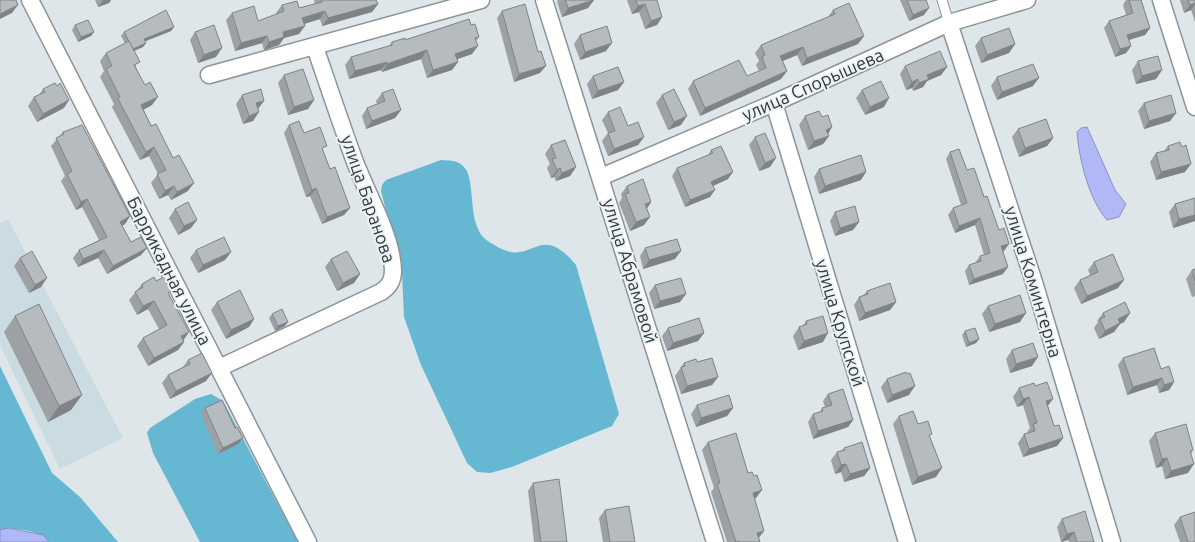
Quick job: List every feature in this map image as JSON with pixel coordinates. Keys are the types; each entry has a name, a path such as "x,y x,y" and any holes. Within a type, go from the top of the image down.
{"street":[{"name":"Баррикадная улица","path":"30,0 308,542"},
{"path":"209,76 481,0"},
{"name":"улица Абрамовой","path":"544,0 715,542"},
{"name":"улица Спорышева","path":"601,177 774,104 949,23 1027,0"},
{"path":"1161,0 1195,107"},
{"name":"улица Коминтерна","path":"949,23 1034,282 1112,542"},
{"name":"улица Баранова","path":"219,368 381,292 388,287 392,280 393,268 385,237 355,161 315,47"},
{"name":"улица Крупской","path":"774,104 908,542"}],"lane":[{"path":"942,0 949,23"}],"shaded area":[{"path":"1087,127 1115,190 1126,204 1119,217 1107,220 1095,202 1086,179 1077,132 1081,128"},
{"path":"441,160 459,163 467,171 476,224 486,240 509,252 519,252 544,245 553,246 563,252 576,265 619,414 612,426 512,467 490,473 477,472 467,463 421,365 404,317 402,273 381,191 382,185 386,180"},
{"path":"8,219 123,438 60,469 0,345 0,223"},
{"path":"0,366 52,473 80,497 118,542 49,542 45,538 26,530 0,530"},
{"path":"211,394 223,401 298,542 200,542 153,453 147,433 150,428 195,399"},
{"path":"9,528 43,535 49,542 0,542 0,530"}],"building":[{"path":"0,0 16,0 18,5 0,14"},
{"path":"322,0 376,0 378,4 328,18 325,11 302,18 305,26 283,32 284,37 269,42 267,36 241,43 232,13 254,6 258,21 284,11 282,5 297,1 299,8 322,2"},
{"path":"565,0 594,0 568,8"},
{"path":"636,0 657,0 662,17 651,21 645,4 638,6"},
{"path":"907,0 926,0 929,8 913,15"},
{"path":"1129,0 1141,0 1150,28 1127,35 1131,46 1120,49 1109,21 1133,13"},
{"path":"1188,0 1195,0 1195,3 1190,5"},
{"path":"849,3 864,36 807,58 803,47 780,56 787,71 705,108 693,81 739,60 747,76 766,68 762,57 765,55 761,45 835,14 833,10"},
{"path":"525,4 538,52 541,51 546,66 519,74 502,11"},
{"path":"166,10 174,27 144,39 146,43 133,49 124,32"},
{"path":"469,19 471,25 475,24 479,37 475,38 478,46 455,54 458,62 433,70 427,50 387,64 387,62 355,71 351,57 392,45 392,42 405,38 405,40"},
{"path":"88,20 94,32 81,37 75,25"},
{"path":"214,25 222,48 204,55 195,32"},
{"path":"607,26 612,43 585,52 580,35"},
{"path":"1009,28 1015,44 987,55 981,38"},
{"path":"129,41 140,62 134,65 145,85 150,82 158,97 141,105 151,126 156,124 173,158 179,155 194,183 177,192 174,186 165,191 157,174 166,170 154,147 146,152 118,99 120,97 106,69 112,66 106,53"},
{"path":"940,51 947,67 927,75 929,79 919,83 918,79 912,82 905,66"},
{"path":"1158,56 1162,70 1142,76 1138,61"},
{"path":"1033,64 1039,78 1002,92 997,77"},
{"path":"618,67 624,82 598,91 593,76"},
{"path":"303,69 314,100 294,107 284,75"},
{"path":"881,81 889,98 870,107 862,90"},
{"path":"55,83 57,86 60,83 69,100 43,114 34,97 45,92 43,89"},
{"path":"261,89 264,101 256,103 259,112 249,116 242,95"},
{"path":"393,89 401,110 372,121 367,108 385,101 382,93"},
{"path":"674,89 687,116 674,122 662,95"},
{"path":"1171,95 1176,113 1149,121 1144,103"},
{"path":"620,107 628,126 638,122 644,137 614,149 608,133 615,131 608,112"},
{"path":"819,111 822,117 828,115 832,127 826,130 829,136 814,141 805,116"},
{"path":"1046,119 1053,138 1025,148 1018,129"},
{"path":"299,121 304,133 320,127 327,146 322,148 330,169 335,167 350,208 327,217 316,188 312,190 289,125"},
{"path":"82,125 130,216 120,222 131,242 141,237 147,248 113,266 104,250 83,259 79,250 107,237 87,199 81,202 67,174 72,171 56,138 64,134 63,132"},
{"path":"765,133 776,158 765,163 755,137"},
{"path":"565,140 576,167 562,173 560,168 557,170 552,159 556,158 551,145"},
{"path":"1180,142 1182,147 1186,145 1191,164 1161,172 1156,153 1169,150 1168,146"},
{"path":"721,146 733,172 711,182 715,190 690,200 677,168 713,153 711,150"},
{"path":"959,149 967,170 974,168 984,197 987,196 999,230 1004,228 1009,244 1001,246 1008,267 974,279 969,265 981,261 980,256 990,253 980,218 959,226 953,208 967,203 950,152"},
{"path":"861,155 866,172 825,186 819,169"},
{"path":"643,179 651,202 645,204 650,217 636,222 625,194 629,193 627,186"},
{"path":"1195,198 1195,215 1179,219 1175,204"},
{"path":"188,202 197,220 184,226 175,209"},
{"path":"855,206 859,222 840,228 835,212"},
{"path":"224,237 231,252 203,265 196,250"},
{"path":"677,239 681,251 649,260 645,248"},
{"path":"32,251 47,278 35,285 20,258"},
{"path":"347,251 360,274 343,283 331,259"},
{"path":"1113,254 1124,280 1087,296 1080,280 1098,272 1094,262"},
{"path":"1195,269 1195,281 1192,270"},
{"path":"154,277 156,281 164,277 171,291 168,293 189,332 181,336 184,342 154,358 143,338 167,325 154,301 143,306 135,292 143,287 142,284"},
{"path":"681,278 686,294 660,301 655,285"},
{"path":"890,283 896,302 865,313 859,297 868,294 867,291"},
{"path":"240,290 254,319 231,330 217,302"},
{"path":"1020,295 1026,313 995,324 988,306"},
{"path":"1125,302 1130,313 1118,319 1120,323 1105,331 1100,319 1105,317 1103,313"},
{"path":"39,304 82,395 59,406 15,316"},
{"path":"282,309 288,322 278,326 272,314"},
{"path":"823,316 828,333 804,341 799,327 807,324 806,321"},
{"path":"699,318 704,333 673,343 668,328"},
{"path":"975,328 979,339 969,343 965,331"},
{"path":"1033,343 1038,357 1016,364 1012,350"},
{"path":"1154,348 1161,369 1169,366 1174,382 1164,385 1162,378 1133,387 1123,358"},
{"path":"202,353 212,373 176,391 168,375 190,364 188,360"},
{"path":"712,358 718,377 687,386 681,367 685,366 684,363 696,359 697,362"},
{"path":"906,372 907,374 910,373 915,386 892,395 887,379"},
{"path":"1047,382 1053,399 1046,401 1054,426 1059,425 1063,438 1029,449 1024,434 1035,431 1033,424 1037,423 1029,397 1023,399 1019,388 1034,383 1035,386"},
{"path":"843,389 853,420 818,431 813,414 823,411 822,408 832,405 828,394"},
{"path":"729,395 733,408 701,418 697,405"},
{"path":"222,400 235,428 237,427 243,438 223,448 205,408"},
{"path":"913,411 918,424 928,421 932,434 929,435 942,468 918,477 899,416"},
{"path":"1186,424 1193,450 1190,451 1194,464 1171,471 1167,458 1162,459 1155,433"},
{"path":"736,433 748,473 752,472 754,476 757,475 762,490 753,493 764,531 757,533 760,542 736,542 717,484 720,483 708,442"},
{"path":"862,442 870,468 850,474 846,464 841,465 837,452"},
{"path":"559,479 567,542 541,542 533,483"},
{"path":"629,506 635,542 610,542 605,510"},
{"path":"1085,511 1094,542 1077,542 1074,532 1067,534 1062,519"},
{"path":"1195,512 1195,542 1188,542 1180,517"}]}
